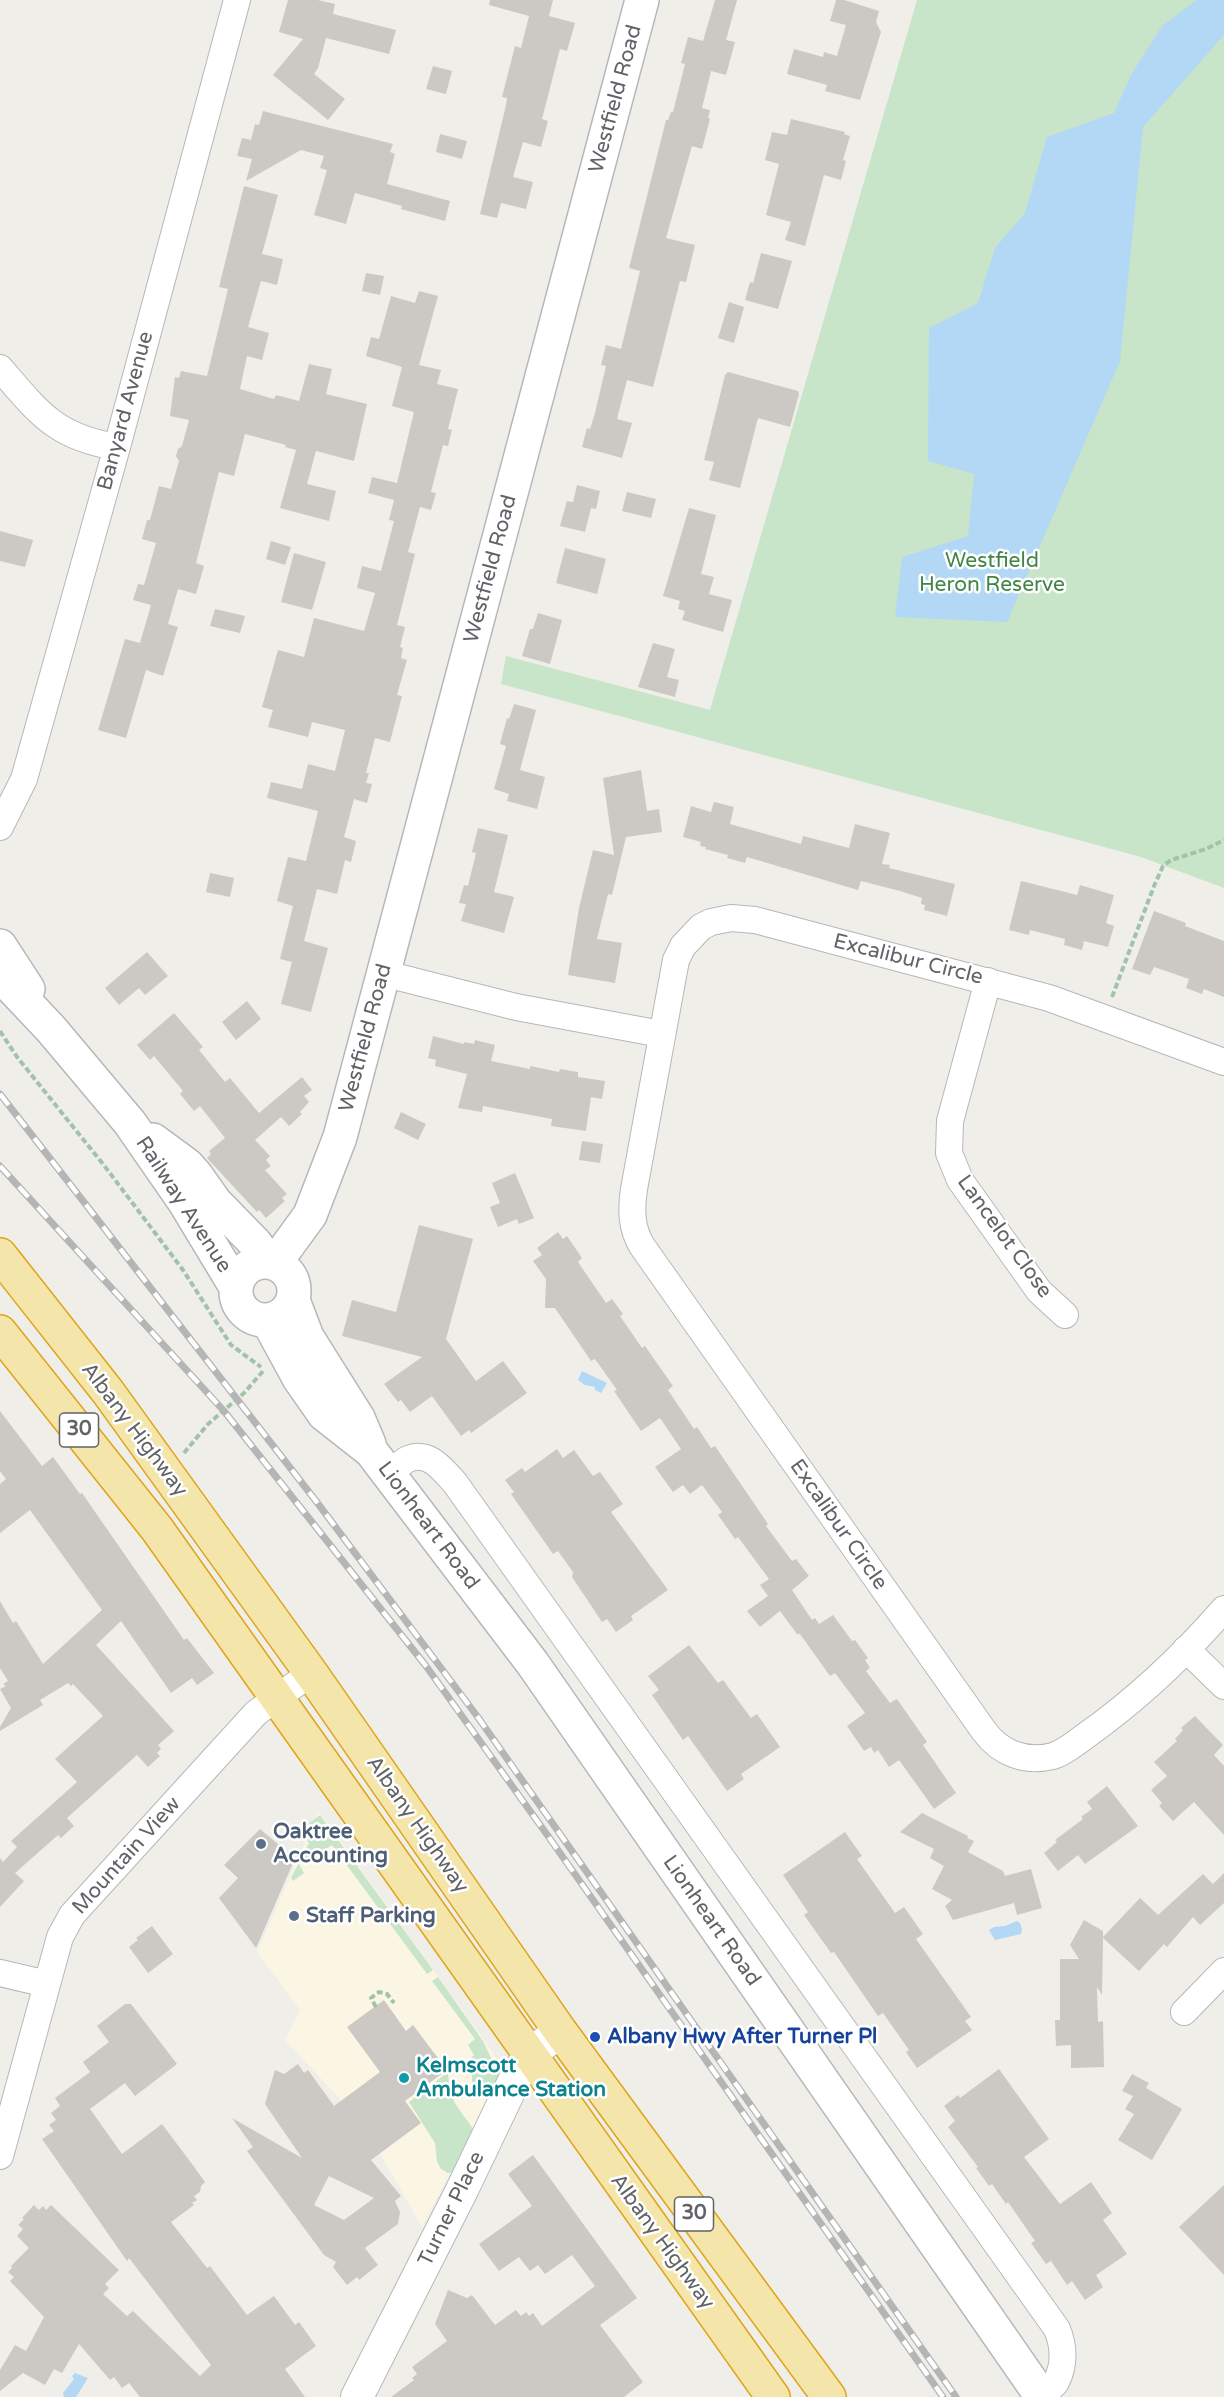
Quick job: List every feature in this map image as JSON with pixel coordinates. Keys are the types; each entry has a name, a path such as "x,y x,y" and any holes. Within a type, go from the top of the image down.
{"highway":[{"name":"Albany Highway","path":"0,1255 108,1392 311,1673 560,2031 829,2397"},
{"name":"Albany Highway","path":"0,1332 157,1529 772,2397"}],"main road":[{"name":"Westfield Road","path":"272,1262 310,1215 340,1137 642,0"},
{"name":"Railway Avenue","path":"0,946 51,1029"},
{"name":"Railway Avenue","path":"0,975 51,1029 130,1122 184,1201 236,1287"},
{"name":"Railway Avenue","path":"130,1122 187,1165 215,1202 272,1262"},
{"name":"Westfield Road","path":"294,1294 295,1273 332,1218 336,1208 340,1137"},
{"path":"261,1262 272,1262 286,1270 294,1294 284,1314 268,1321 259,1320 244,1312 236,1296 236,1287 247,1268 261,1262"},
{"name":"Lionheart Road","path":"294,1294 307,1336 358,1418 380,1463 533,1664 1041,2396"},
{"name":"Lionheart Road","path":"268,1321 299,1378 324,1414 380,1463"}],"street":[{"name":"Banyard Avenue","path":"1,822 24,780 117,447 237,0"},
{"path":"0,369 33,407 52,424 79,438 117,447"},
{"name":"Excalibur Circle","path":"1224,1062 1049,998 755,920 741,918 721,920 701,927 683,946 674,970 632,1199 633,1222 638,1239 989,1738 1005,1751 1018,1756 1042,1758 1058,1754 1118,1711 1186,1649 1224,1609"},
{"path":"382,973 516,1007 661,1034"},
{"name":"Lancelot Close","path":"988,981 950,1121 949,1153 960,1180 987,1219 1039,1291 1065,1315"},
{"path":"380,1463 423,1458 437,1462 455,1483 1057,2329 1064,2346 1055,2383 1041,2396"},
{"path":"1186,1649 1224,1686"},
{"name":"Mountain View","path":"0,2156 60,1937 72,1915 256,1713 276,1696 311,1673"},
{"path":"1184,2012 1224,1971"},
{"path":"0,1973 47,1984"},
{"name":"Turner Place","path":"357,2397 529,2055 560,2031"}],"path":[{"path":"1110,1003 1154,886 1164,866 1171,860 1206,849 1224,840"},
{"path":"0,1031 17,1057 103,1164 183,1270 231,1345 264,1369"},
{"path":"177,1461 208,1424 243,1395 268,1364"},
{"path":"376,2007 371,1998 379,1992 387,1994 394,2003"}],"shaded area":[{"path":"319,1811 504,2068 422,2227 380,2153 341,2100 285,2040 300,2010 257,1952"}],"green space":[{"name":"Westfield Heron Reserve","path":"917,0 1224,0 1224,888 1141,857 501,684 506,656 710,710"},
{"path":"320,1815 433,1970 427,1974 332,1845 318,1854 315,1851 299,1864 304,1873 293,1881 291,1878 309,1843 300,1830"},
{"path":"438,1977 500,2069 499,2080 492,2096 485,2098 472,2087 472,2074 467,2062 474,2055 468,2045 475,2039 432,1981"},
{"path":"448,2072 453,2099 475,2132 455,2172 448,2173 441,2169 437,2162 435,2143 409,2102"}],"water":[{"path":"1197,0 1224,0 1224,35 1143,127 1120,361 1007,622 895,617 902,557 968,536 974,474 928,461 929,328 978,303 995,248 1025,213 1047,137 1114,113 1131,75 1162,26"},
{"path":"582,1371 607,1383 601,1393 595,1390 595,1387 585,1385 578,1380"},
{"path":"1017,1921 1022,1929 1021,1934 995,1940 989,1930 994,1927 1005,1926"},
{"path":"75,2373 88,2378 76,2397 64,2397 63,2393 74,2379 72,2376"}],"building":[{"path":"288,0 318,0 335,4 333,14 396,30 389,54 326,38 318,68 314,74 345,99 328,120 273,75 303,39 279,32"},
{"path":"490,0 553,0 549,16 575,23 567,51 560,49 542,119 548,121 541,147 523,142 513,177 533,182 526,209 501,203 497,218 480,214 506,105 507,98 502,97 515,46 521,48 529,16 489,5"},
{"path":"715,0 737,0 726,40 735,42 726,75 711,71 702,108 710,110 708,118 710,119 702,149 692,146 666,238 695,245 686,282 680,281 653,387 627,380 617,419 632,423 622,458 582,447 587,428 590,429 595,413 606,366 601,365 606,345 621,349 640,271 629,268 666,120 673,112 685,64 681,63 688,37 703,41"},
{"path":"836,0 844,0 879,11 876,22 881,32 860,100 825,91 827,85 787,74 794,49 823,57 824,52 837,56 846,25 830,21"},
{"path":"433,66 452,71 446,94 426,89"},
{"path":"263,111 393,144 390,152 395,154 387,184 450,201 445,221 355,193 346,224 314,215 327,170 320,168 324,156 301,150 246,181 252,159 237,156 242,138 251,140 255,124 259,125"},
{"path":"791,119 845,132 844,134 850,136 843,160 846,161 841,180 824,175 805,246 785,240 791,222 766,215 779,164 765,160 772,132 787,135"},
{"path":"440,134 467,141 462,159 436,152"},
{"path":"244,186 278,195 262,254 283,259 277,285 261,281 248,327 269,333 262,360 247,356 240,389 274,399 276,395 299,401 309,364 332,369 326,394 367,404 354,461 316,451 307,484 336,491 329,521 280,508 296,450 245,434 234,476 219,472 196,563 204,566 196,594 178,589 168,624 178,627 163,676 146,670 126,738 98,730 125,639 140,643 151,605 133,600 138,584 144,585 156,543 142,539 147,520 150,520 159,486 171,489 179,461 176,456 178,449 182,446 189,420 170,416 175,377 179,378 181,371 207,376 228,289 219,287"},
{"path":"761,253 792,261 778,309 745,300 750,282 753,283"},
{"path":"366,273 384,276 380,295 362,291"},
{"path":"419,291 438,296 419,365 441,370 437,384 458,389 448,429 452,430 448,446 443,445 431,492 436,493 431,510 420,507 408,552 415,554 397,625 405,627 400,647 403,648 401,658 407,660 397,695 402,696 390,742 375,738 366,773 369,773 366,783 372,784 367,803 354,799 344,837 356,841 351,862 345,860 337,894 317,889 304,941 328,948 311,1012 281,1004 292,962 280,959 293,906 277,901 288,857 306,861 318,811 267,798 271,782 302,789 308,764 335,771 345,730 312,722 308,737 268,727 273,710 262,707 278,650 304,657 314,618 364,631 375,593 357,588 362,566 381,571 394,521 389,520 394,500 368,493 372,477 397,483 414,412 392,406 402,367 366,356 371,337 379,339 391,296 415,303"},
{"path":"729,302 744,307 734,343 718,338"},
{"path":"728,372 798,391 799,394 790,427 758,418 740,488 709,480 714,462 704,460 725,375"},
{"path":"577,485 600,491 596,509 591,508 585,532 560,526 567,501 573,502"},
{"path":"627,492 656,499 651,518 622,511"},
{"path":"689,508 716,515 701,574 714,577 709,594 732,600 723,632 682,620 685,611 678,609 680,601 663,596"},
{"path":"0,531 33,540 25,567 0,561"},
{"path":"271,541 291,547 285,565 266,559"},
{"path":"565,548 606,559 597,594 556,583"},
{"path":"294,553 326,562 312,610 281,602"},
{"path":"215,609 245,616 240,633 210,626"},
{"path":"538,613 562,620 550,664 522,656 530,629 533,629"},
{"path":"653,643 675,649 667,677 679,680 675,697 638,687"},
{"path":"514,704 536,710 520,770 545,777 537,809 507,801 509,794 494,789 506,746 500,744 507,718 509,719"},
{"path":"641,770 647,811 659,809 662,832 626,837 612,895 608,894 597,939 622,943 615,983 568,975 579,908 593,850 614,855 603,778"},
{"path":"714,802 734,807 730,824 801,844 803,836 849,848 855,824 890,833 882,864 890,865 889,868 955,884 947,916 924,910 925,905 921,904 922,898 900,891 861,881 858,890 747,857 745,863 727,858 728,855 705,849 706,847 700,846 701,842 683,837 691,806 711,812"},
{"path":"478,828 508,835 494,892 514,897 504,933 461,921 466,904 459,903 464,885 468,886 476,853 472,852"},
{"path":"210,873 234,878 230,897 206,892"},
{"path":"1021,881 1077,895 1080,885 1114,895 1106,923 1114,926 1108,947 1084,941 1082,950 1064,945 1065,939 1030,930 1029,935 1009,930"},
{"path":"1154,911 1224,941 1224,997 1204,989 1202,994 1186,988 1189,979 1154,967 1150,975 1132,969"},
{"path":"147,952 168,976 145,995 139,988 119,1005 105,988"},
{"path":"247,1001 261,1019 236,1040 222,1022"},
{"path":"174,1013 203,1047 199,1050 225,1082 230,1078 259,1113 302,1077 312,1090 304,1096 309,1102 300,1112 302,1114 289,1126 281,1117 255,1140 270,1156 266,1160 271,1166 265,1170 287,1194 282,1198 285,1201 266,1218 259,1210 257,1212 207,1158 211,1154 209,1151 225,1138 200,1106 194,1111 180,1094 183,1091 154,1056 150,1060 137,1045"},
{"path":"433,1036 464,1044 464,1042 474,1044 475,1040 495,1045 491,1061 530,1069 530,1066 559,1072 560,1069 578,1072 578,1077 605,1081 602,1099 591,1097 586,1131 551,1126 552,1119 483,1106 482,1112 458,1108 467,1074 435,1066 436,1060 428,1058"},
{"path":"401,1112 426,1124 418,1140 394,1128"},
{"path":"582,1141 603,1144 600,1163 579,1160"},
{"path":"515,1173 534,1218 519,1224 517,1219 498,1227 490,1207 500,1203 492,1183"},
{"path":"419,1225 473,1239 446,1339 476,1381 503,1361 527,1393 471,1433 469,1430 461,1436 432,1396 410,1412 401,1400 398,1402 384,1384 422,1357 342,1336 352,1300 396,1312"},
{"path":"558,1232 563,1239 567,1236 582,1258 578,1262 606,1303 612,1299 623,1314 620,1316 642,1348 645,1346 673,1386 668,1390 694,1429 697,1427 711,1448 715,1446 768,1524 766,1526 792,1561 796,1559 809,1576 792,1590 812,1620 815,1618 819,1624 833,1615 868,1658 865,1660 870,1668 866,1671 890,1703 897,1699 927,1742 923,1745 956,1793 934,1809 899,1760 889,1767 878,1750 874,1753 871,1747 864,1751 847,1726 865,1713 835,1673 830,1676 800,1634 797,1634 780,1611 760,1627 747,1611 768,1596 760,1585 769,1579 738,1537 735,1539 718,1515 722,1512 702,1485 690,1494 683,1485 673,1492 655,1467 681,1449 660,1418 641,1431 614,1391 617,1390 595,1359 591,1361 555,1308 545,1308 546,1279 533,1261 542,1255 537,1248"},
{"path":"0,1411 42,1466 53,1457 80,1494 82,1493 184,1640 187,1638 214,1673 197,1685 192,1678 171,1693 121,1621 96,1645 174,1731 158,1745 161,1749 157,1753 160,1756 148,1767 137,1755 67,1818 74,1826 61,1838 58,1835 15,1873 24,1881 0,1907 0,1858 3,1862 17,1847 11,1841 77,1782 55,1759 103,1716 73,1684 71,1686 68,1683 40,1700 43,1705 0,1731 11,1708 0,1689 6,1686 3,1684 8,1681 0,1668 0,1601 13,1623 16,1621 43,1664 102,1610 30,1510 0,1533 0,1484 6,1479 0,1471"},
{"path":"557,1449 563,1458 574,1450 593,1476 600,1472 623,1504 611,1512 668,1590 631,1616 633,1620 616,1632 607,1619 602,1622 572,1577 573,1572 558,1551 553,1554 511,1494 514,1492 505,1480 522,1468 525,1472"},
{"path":"689,1645 718,1683 723,1680 751,1718 757,1714 780,1747 741,1774 744,1779 727,1791 688,1736 683,1740 652,1695 659,1690 648,1676"},
{"path":"1195,1716 1223,1745 1214,1755 1224,1766 1224,1835 1194,1802 1173,1821 1159,1806 1162,1803 1151,1790 1167,1776 1154,1762 1177,1741 1175,1739 1183,1730 1181,1728"},
{"path":"1107,1786 1138,1826 1085,1864 1078,1855 1058,1871 1044,1853 1057,1842 1055,1840 1083,1819 1081,1817 1092,1809 1087,1802"},
{"path":"922,1813 968,1836 967,1838 974,1841 968,1852 1003,1871 1005,1876 1031,1869 1042,1908 1017,1915 1014,1903 953,1920 945,1906 952,1900 932,1889 944,1866 930,1858 934,1849 900,1832"},
{"path":"260,1829 285,1850 282,1852 293,1863 256,1948 219,1898 238,1878 224,1865"},
{"path":"845,1832 862,1856 857,1859 895,1913 904,1907 923,1934 916,1939 971,2017 965,2021 972,2030 917,2068 906,2052 909,2050 883,2013 878,2016 834,1952 831,1953 804,1915 808,1912 783,1875"},
{"path":"1224,1873 1224,1903 1200,1925 1193,1917 1167,1947 1164,1944 1139,1971 1103,1938 1102,1995 1097,1987 1098,2022 1103,2021 1104,2067 1071,2068 1071,2045 1056,2046 1055,2020 1060,2020 1060,1959 1079,1959 1070,1945 1084,1920 1103,1931 1103,1937 1140,1898 1158,1915 1203,1874 1213,1884"},
{"path":"152,1926 173,1954 148,1973 129,1947 138,1940 136,1938"},
{"path":"384,2000 406,2031 413,2025 447,2070 405,2101 421,2123 371,2160 401,2196 395,2201 400,2212 398,2224 365,2248 378,2265 359,2280 357,2277 347,2285 333,2267 336,2262 324,2255 247,2151 253,2147 232,2118 302,2158 265,2104 275,2070 284,2074 298,2064 304,2073 308,2070 334,2106 380,2072 347,2027","holes":["329,2176 374,2198 344,2220 314,2205"]},
{"path":"125,2004 131,2004 177,2064 135,2096 125,2083 90,2109 122,2154 162,2124 192,2164 205,2182 200,2192 194,2196 197,2200 192,2203 194,2205 171,2222 207,2268 210,2266 247,2315 274,2296 295,2325 299,2322 316,2346 285,2369 305,2397 140,2397 129,2383 122,2388 114,2377 110,2380 79,2344 62,2373 54,2369 45,2385 23,2373 0,2391 0,2370 15,2345 26,2351 44,2317 10,2281 14,2277 8,2272 29,2248 17,2236 23,2229 18,2225 34,2205 39,2210 43,2206 46,2210 51,2205 119,2270 105,2284 109,2288 103,2294 127,2316 133,2311 200,2376 211,2365 129,2258 127,2261 42,2139 54,2131 49,2125 56,2120 51,2113 60,2106 55,2098 90,2072 83,2062 109,2042 97,2026"},
{"path":"999,2069 1049,2139 1024,2157 1060,2204 1091,2182 1112,2213 1103,2220 1127,2254 1096,2275 1103,2287 1085,2300 1072,2281 1067,2285 1051,2261 1046,2264 1031,2243 1035,2241 1008,2202 1006,2204 992,2184 989,2186 976,2168 978,2167 948,2127 955,2121 944,2106 958,2095 960,2098"},
{"path":"1132,2074 1149,2083 1146,2088 1182,2109 1152,2160 1118,2140 1134,2114 1125,2109 1133,2096 1122,2091"},
{"path":"533,2155 637,2298 600,2325 643,2382 624,2397 391,2397 414,2380 412,2378 417,2374 412,2367 447,2341 435,2324 448,2290 467,2298 472,2295 495,2325 516,2310 521,2316 526,2312 529,2316 533,2313 542,2326 595,2286 572,2255 545,2274 538,2265 530,2271 519,2257 499,2271 479,2244 532,2206 508,2174"},
{"path":"1224,2185 1224,2275 1179,2227"}],"railway":[{"path":"0,1094 316,1501 477,1716 956,2397"},
{"path":"0,1166 224,1411 426,1666 943,2397"}],"place":[{"name":"Oaktree Accounting","path":"261,1844"},
{"name":"Staff Parking","path":"294,1916"},
{"name":"Albany Hwy After Turner Pl","path":"595,2037"},
{"name":"Kelmscott Ambulance Station","path":"404,2078"}]}
